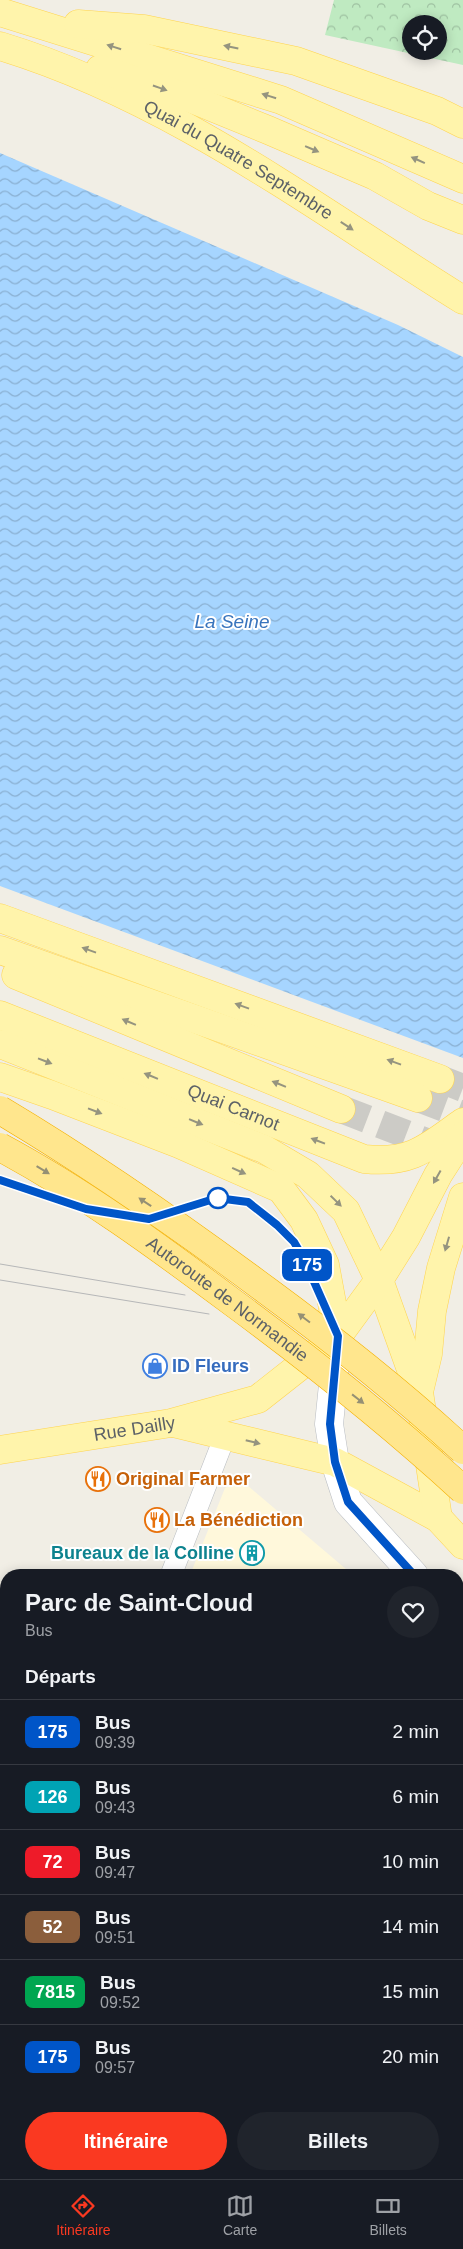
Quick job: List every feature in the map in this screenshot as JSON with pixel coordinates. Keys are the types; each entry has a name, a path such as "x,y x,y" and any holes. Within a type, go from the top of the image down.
{"highway":[{"name":"Autoroute de Normandie","path":"0,1110 146,1202 229,1262 372,1372 463,1450"},
{"name":"Autoroute de Normandie","path":"0,1147 41,1169 130,1227 211,1286 368,1407 463,1490"}],"main road":[{"path":"0,12 34,21 281,100 463,179"},
{"path":"34,21 144,29 296,61 437,111 463,124"},
{"name":"Quai du Quatre Septembre","path":"0,46 45,59 210,138 463,300"},
{"path":"45,59 103,70 192,99 376,176 428,206 463,220"},
{"path":"0,918 440,1079"},
{"path":"0,950 418,1098"},
{"path":"0,970 31,980 205,1055 341,1109"},
{"name":"Quai Carnot","path":"0,1015 364,1159 390,1160 408,1157 427,1149 463,1122"},
{"name":"Quai Carnot","path":"0,1044 264,1149 308,1175 346,1211 379,1280 419,1392"},
{"path":"0,1077 170,1140 281,1190 304,1220 325,1265 338,1336 330,1424 335,1462 348,1502 409,1569"},
{"path":"338,1336 379,1280 463,1136"},
{"path":"438,1518 419,1392 428,1354 432,1311 441,1268 463,1198"},
{"name":"Rue Dailly","path":"0,1450 171,1423 258,1398 266,1394 292,1370 338,1336"},
{"path":"171,1423 335,1462 438,1518 463,1545"}],"street":[{"path":"172,1569 225,1436"}],"shaded area":[{"path":"241,1480 346,1569 192,1569 225,1488"}],"green space":[{"path":"334,0 463,0 463,65 440,60 447,60 447,15 402,15 402,52 325,35"}],"water":[{"name":"La Seine","path":"0,153 398,325 463,357 463,1058 0,886"}],"tunnel":[{"path":"440,1079 463,1088"},
{"path":"418,1098 463,1115"},
{"path":"341,1109 450,1151"}],"tram line":[{"path":"0,1264 185,1295"},
{"path":"0,1280 209,1314"}],"bus line":[{"name":"175","path":"0,1180 86,1209 149,1219 217,1198 248,1202 277,1225 294,1242 304,1259 338,1336 330,1424 335,1462 348,1502 409,1569"}],"place":[{"name":"ID Fleurs","path":"155,1366"},
{"name":"Original Farmer","path":"98,1479"},
{"name":"La Bénédiction","path":"157,1520"},
{"name":"Bureaux de la Colline","path":"252,1553"}]}
